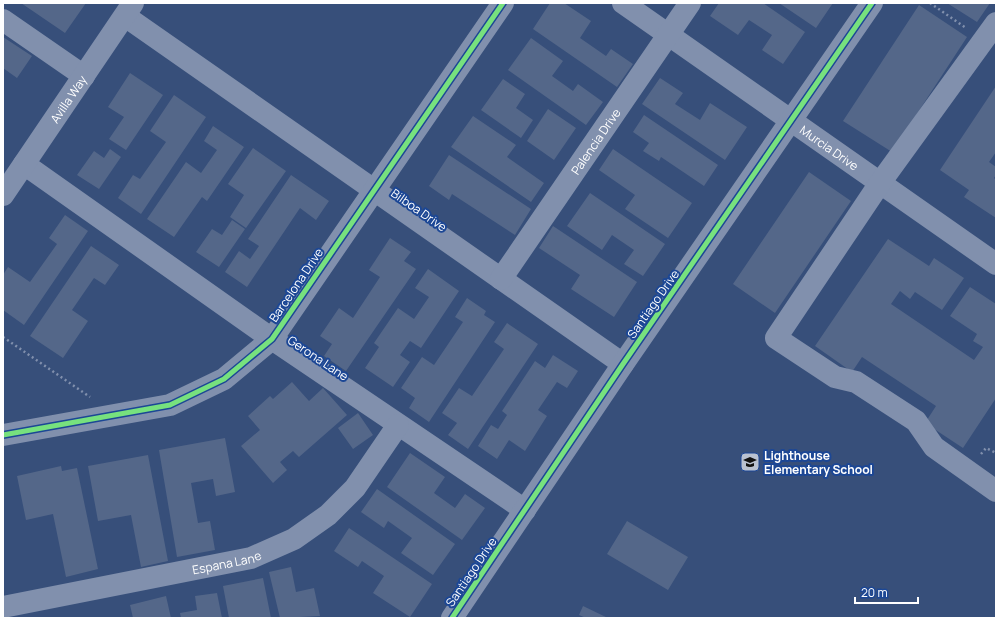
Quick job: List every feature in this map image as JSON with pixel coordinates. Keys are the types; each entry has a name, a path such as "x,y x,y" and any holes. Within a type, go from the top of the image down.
{"street":[{"name":"Barcelona Drive","path":"3,436 170,405 224,379 272,339 503,3"},
{"name":"Murcia Drive","path":"623,3 996,264"},
{"name":"Palencia Drive","path":"500,279 690,3"},
{"name":"Santiago Drive","path":"452,618 623,364 872,3"},
{"name":"Bilboa Drive","path":"129,10 374,190 623,364"},
{"name":"Avilla Way","path":"3,195 129,10"},
{"path":"3,20 84,76"},
{"path":"996,23 880,183 776,338 835,377 856,382 916,421 934,447 996,491"},
{"name":"Gerona Lane","path":"24,164 272,339 525,510"},
{"name":"Espana Lane","path":"3,606 251,558 294,539 328,515 355,488 398,425"}],"path":[{"path":"930,3 971,31"},
{"path":"3,337 94,400"}],"building":[{"path":"21,3 86,3 65,33"},
{"path":"550,3 564,3 591,21 580,38 606,56 611,49 633,64 617,87 533,29"},
{"path":"719,3 763,3 805,32 783,64 762,50 772,35 749,20 738,35 710,16"},
{"path":"779,3 833,3 816,28"},
{"path":"947,3 990,3 977,22"},
{"path":"919,5 967,37 892,152 843,121"},
{"path":"3,37 32,56 17,78 3,68"},
{"path":"531,38 563,61 552,76 573,91 578,84 603,102 586,125 508,70"},
{"path":"130,73 163,95 126,150 109,139 124,117 108,107"},
{"path":"660,78 683,93 675,104 700,120 710,103 747,127 725,160 642,104"},
{"path":"503,79 525,94 516,108 533,120 521,138 481,110"},
{"path":"996,86 996,152 989,162 996,167 996,175 994,178 996,180 996,218 964,197 969,190 940,170"},
{"path":"174,95 206,117 141,214 118,198 133,175 140,179 166,142 150,131"},
{"path":"548,109 576,128 554,160 527,141"},
{"path":"644,115 718,165 704,186 661,157 659,161 643,151 649,143 633,132"},
{"path":"473,116 516,145 507,157 544,183 531,202 451,147"},
{"path":"213,126 244,147 207,201 202,197 174,237 147,219 186,162 201,173 217,150 204,141"},
{"path":"253,148 286,171 246,228 230,217 244,195 228,184"},
{"path":"110,149 121,157 99,189 77,175 94,151 104,158"},
{"path":"613,149 692,203 668,238 625,209 635,195 599,170"},
{"path":"449,155 531,209 515,235 452,194 449,200 429,186"},
{"path":"809,172 851,201 775,313 733,284"},
{"path":"291,175 329,201 316,220 300,208 247,287 225,272 239,251 250,259 259,246 248,239"},
{"path":"590,193 665,244 643,276 624,264 634,250 612,235 602,250 567,226"},
{"path":"65,215 88,231 24,325 3,310 3,275 8,267 30,282 57,244 49,238"},
{"path":"232,220 245,229 219,267 196,252 212,229 222,235"},
{"path":"553,226 637,282 614,317 571,289 580,275 539,248"},
{"path":"390,238 411,252 404,261 416,269 346,371 324,356 332,344 320,336 339,308 353,318 380,277 369,270"},
{"path":"888,239 929,266 934,258 964,278 942,310 915,292 910,299 900,291 891,304 974,360 983,347 973,341 977,334 950,316 970,287 996,304 996,398 963,448 925,423 936,406 862,357 852,372 815,346"},
{"path":"91,246 119,265 105,285 94,278 72,310 88,321 63,358 30,336"},
{"path":"428,269 459,291 421,348 410,341 400,355 410,362 393,387 365,368 379,347 374,343 398,308 414,319 429,297 415,288"},
{"path":"467,298 486,311 484,315 495,322 429,422 409,408 415,398 401,388 422,357 434,365 463,322 455,317"},
{"path":"507,323 538,344 468,449 448,435 457,423 442,413 459,388 472,396 504,349 494,342"},
{"path":"553,355 578,371 567,388 557,382 538,410 547,416 525,451 509,440 497,459 478,446 491,425 498,429 507,415 502,411 535,361 545,368"},
{"path":"292,382 309,401 323,388 347,415 299,457 293,451 280,462 287,470 273,483 241,446 260,430 248,416 270,396 273,399"},
{"path":"358,413 373,435 353,449 338,428"},
{"path":"225,438 235,492 216,496 213,479 191,483 198,523 210,521 215,550 177,557 159,450"},
{"path":"410,453 445,477 434,493 455,508 465,494 485,508 462,540 387,487"},
{"path":"148,455 168,561 141,567 131,515 98,521 88,466"},
{"path":"61,466 62,471 77,468 98,569 66,577 53,514 26,520 17,476"},
{"path":"377,489 455,544 433,575 401,553 412,538 388,521 384,528 361,512"},
{"path":"627,521 688,557 668,590 607,554"},
{"path":"349,528 432,584 410,617 373,593 384,576 362,561 358,567 334,551"},
{"path":"291,567 296,592 314,588 320,616 280,618 269,572"},
{"path":"263,578 271,618 229,618 223,586"},
{"path":"217,593 222,618 181,618 180,613 197,610 195,596"},
{"path":"166,596 171,618 133,618 130,605"},
{"path":"583,606 608,618 586,618 579,615"}],"cycle path":[{"path":"3,435 170,405 224,379 272,339 503,3"},
{"path":"452,618 623,364 872,3"}],"place":[{"name":"Lighthouse Elementary School","path":"750,462"}]}
